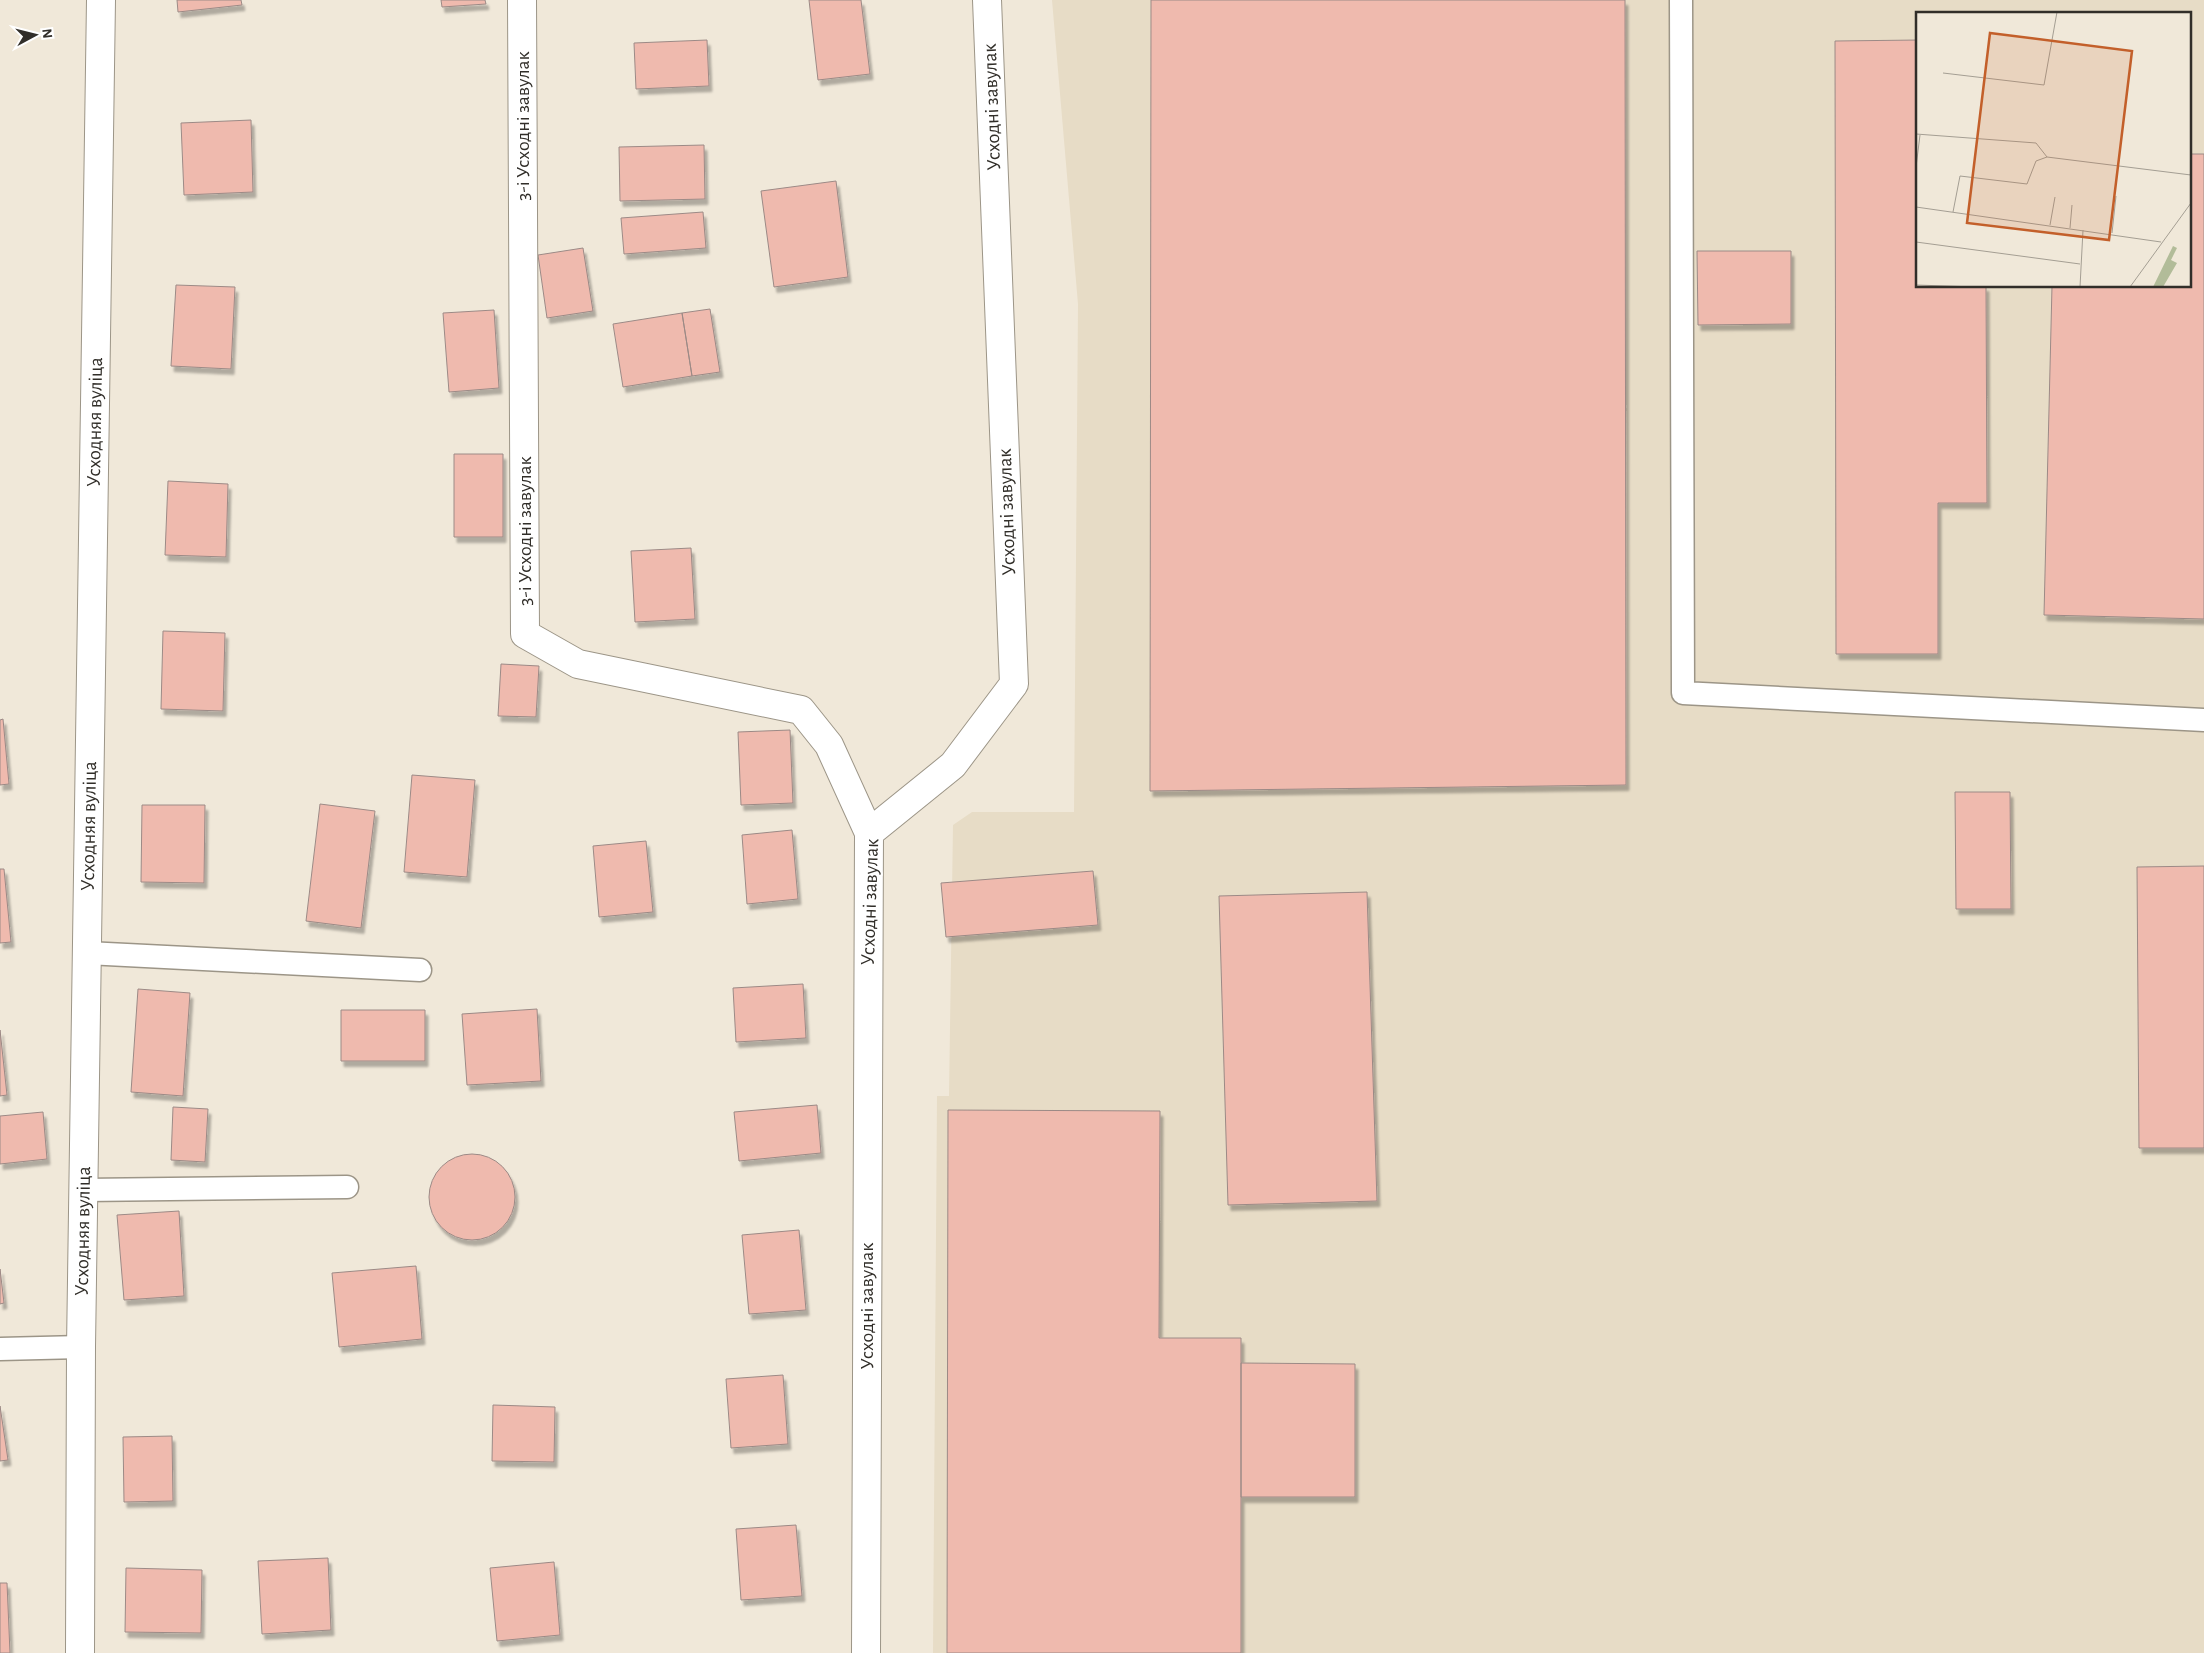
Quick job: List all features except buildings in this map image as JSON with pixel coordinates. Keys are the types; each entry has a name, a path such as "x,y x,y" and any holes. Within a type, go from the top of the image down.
{"street":[{"name":"Усходняя вуліца","path":"80,1653 81,1347 101,0"},
{"name":"3-і Усходні завулак","path":"522,0 525,634 578,664 801,710 830,745 869,833"},
{"name":"Усходні завулак","path":"866,1653 869,833 953,765 1014,684 987,0"}],"lane":[{"path":"1681,0 1683,693 2204,720"},
{"path":"87,953 420,970"},
{"path":"84,1190 347,1187"},
{"path":"0,1349 81,1347"}],"shaded area":[{"path":"1052,0 2204,0 2204,1653 933,1653 937,1096 949,1096 953,825 972,812 1074,812 1078,304"}]}
